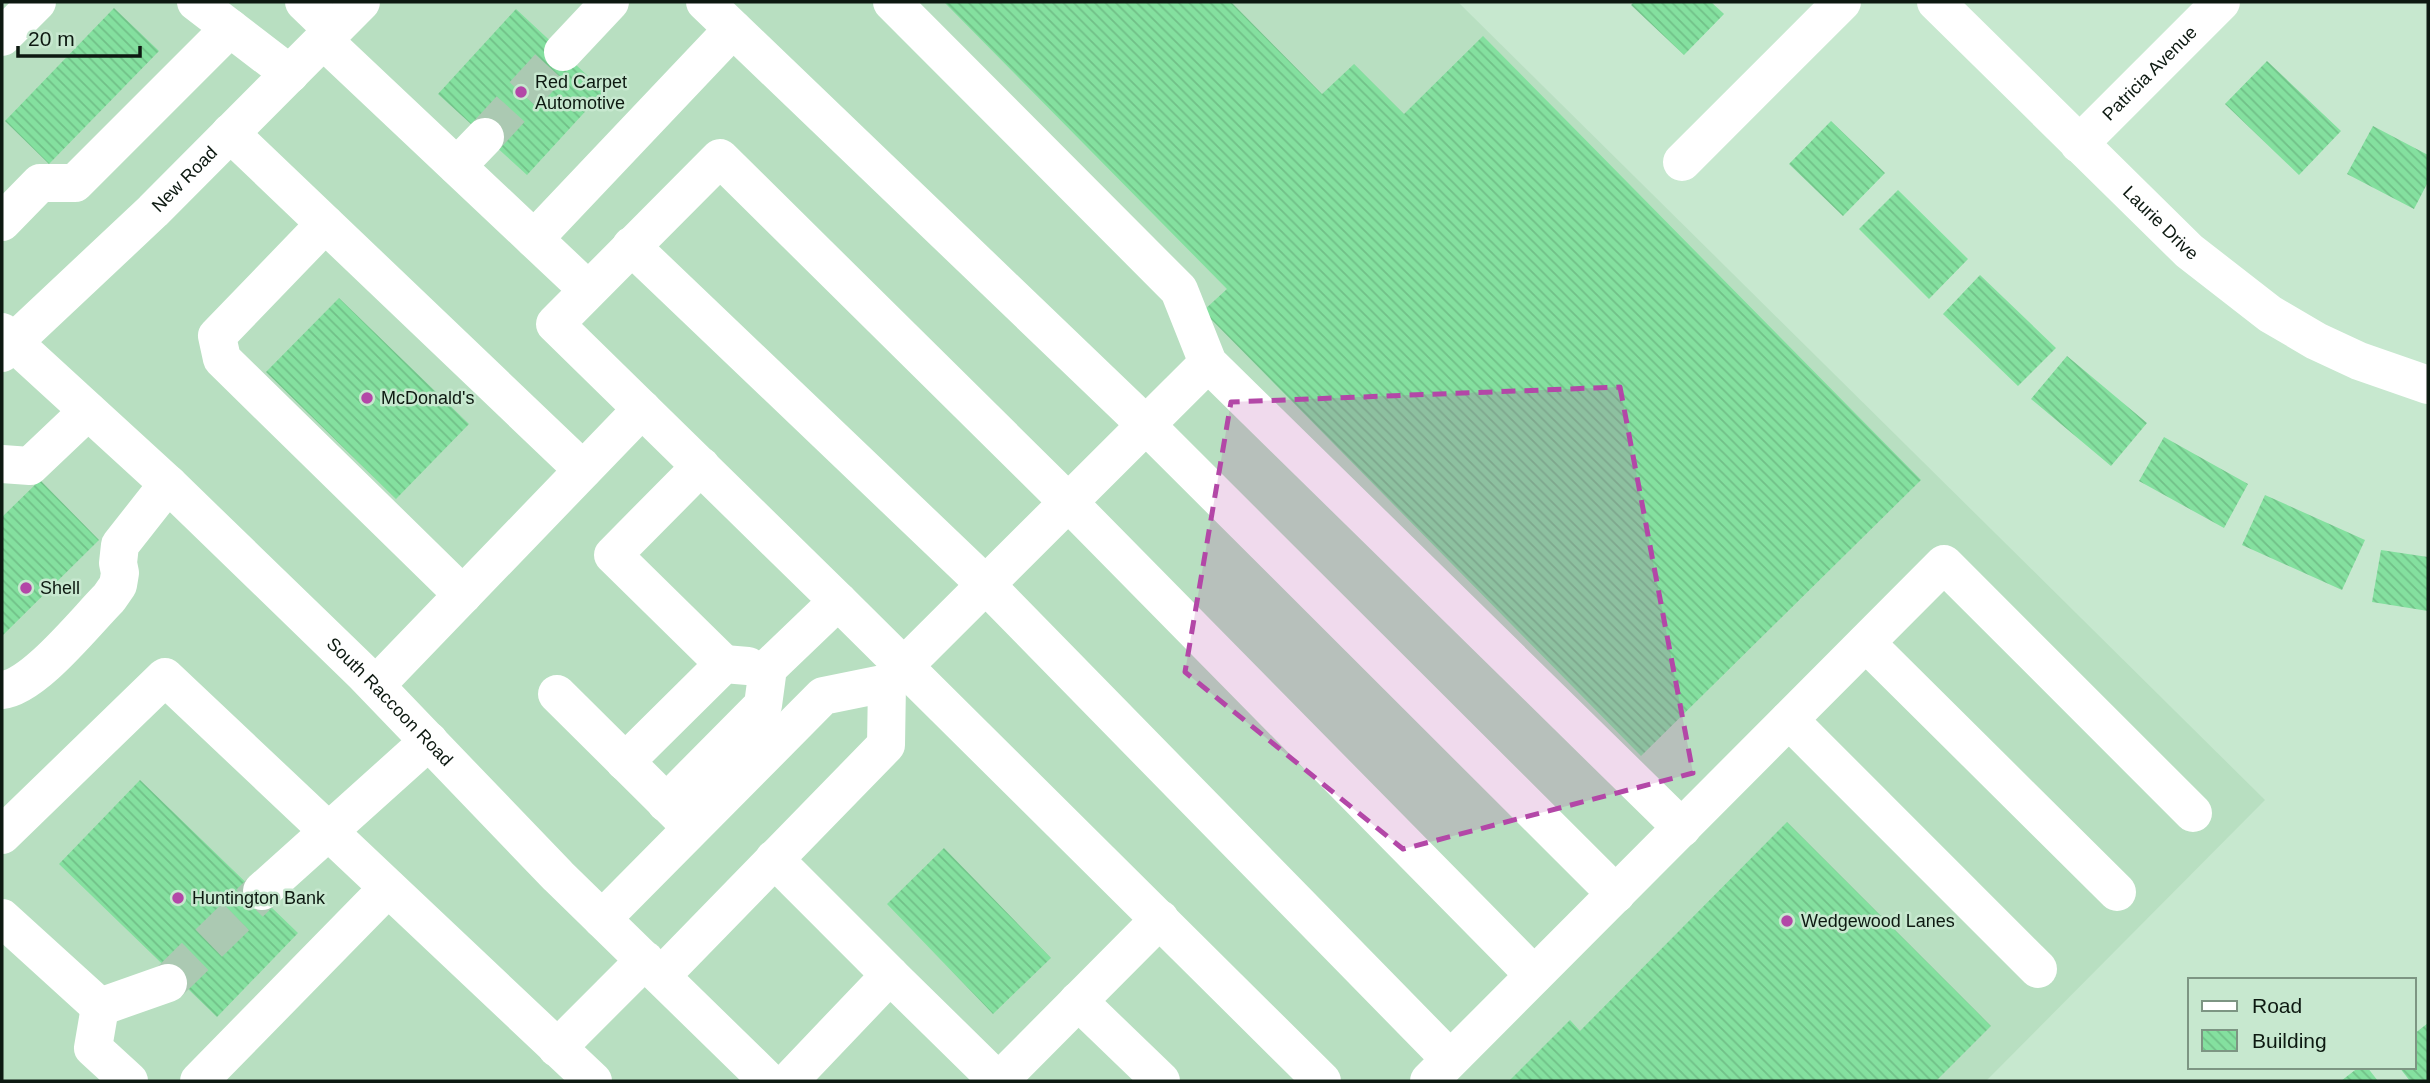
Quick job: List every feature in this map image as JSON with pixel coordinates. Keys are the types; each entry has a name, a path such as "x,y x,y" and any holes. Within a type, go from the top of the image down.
{"street":[{"path":"2,37 37,2"},
{"path":"196,2 290,74"},
{"path":"304,2 328,35 457,166 587,289"},
{"name":"New Road","path":"5,342 153,211 361,2"},
{"path":"563,52 610,2"},
{"path":"705,2 1146,425 1616,894"},
{"path":"891,2 1179,290 1208,363 1682,828"},
{"path":"1682,162 1842,2"},
{"name":"Laurie Drive","path":"1936,2 2189,251 2270,314 2316,341 2359,361 2428,385"},
{"name":"Patricia Avenue","path":"2079,144 2221,2"},
{"path":"2,222 40,184 75,183 230,28"},
{"path":"534,239 733,29"},
{"path":"230,133 583,470"},
{"path":"457,166 485,136"},
{"path":"1322,1081 1160,919 896,674 838,601 555,324 720,158 1068,502 1534,975"},
{"path":"325,224 217,336 222,359 463,595"},
{"path":"631,246 986,585 1439,1070 1944,564 2193,813"},
{"name":"South Raccoon Road","path":"5,342 88,411 168,484 376,685 558,876 768,1081"},
{"path":"680,815 823,696 896,674 1208,363"},
{"path":"376,685 642,409"},
{"path":"2,464 30,466 88,411"},
{"path":"701,466 613,555 724,664 768,668"},
{"path":"2,690 9,689 37,672 109,598 118,585 120,545 168,484"},
{"path":"602,919 763,705 768,668 838,601"},
{"path":"1866,643 2118,892"},
{"path":"625,762 724,664"},
{"path":"557,1048 653,968 774,859 886,745 896,674"},
{"path":"2,835 165,677 593,1081"},
{"path":"557,694 680,815"},
{"path":"1789,720 2038,969"},
{"path":"262,891 429,741"},
{"path":"774,859 998,1081 1160,919"},
{"path":"199,1081 388,888"},
{"path":"2,918 100,1007"},
{"path":"789,1081 890,975"},
{"path":"100,1007 168,983"},
{"path":"1079,1001 1161,1081"},
{"path":"100,1007 93,1048 130,1081"}],"highlighted area":[{"path":"1620,387 1693,773 1403,849 1185,672 1231,402"}],"shaded area":[{"path":"2,2 1458,2 2265,800 1986,1081 2,1081"}],"building":[{"path":"944,2 1231,2 1322,94 1354,64 1404,114 1483,36 1921,480 1641,756 1203,311 1227,289"},
{"path":"1634,2 1711,2 1724,14 1684,55 1631,5"},
{"path":"114,8 159,51 49,164 5,121"},
{"name":"Red Carpet Automotive","path":"516,9 604,91 527,175 438,94"},
{"path":"2267,61 2341,131 2299,175 2225,104"},
{"path":"1831,121 1885,173 1843,216 1789,164"},
{"path":"2373,126 2428,155 2428,182 2414,209 2347,174"},
{"path":"1898,190 1968,259 1929,299 1859,229"},
{"path":"1980,275 2056,348 2018,386 1943,314"},
{"name":"McDonald's","path":"339,298 469,424 396,499 266,372"},
{"path":"2067,356 2147,423 2111,466 2031,399"},
{"path":"2164,437 2248,484 2224,528 2139,481"},
{"name":"Shell","path":"40,480 99,540 2,636 2,517"},
{"path":"2265,495 2365,540 2342,590 2242,545"},
{"path":"2381,550 2428,557 2428,611 2372,602"},
{"name":"Huntington Bank","path":"140,780 298,933 217,1017 59,864"},
{"name":"Wedgewood Lanes","path":"1787,822 1991,1026 1936,1081 1509,1081 1570,1020 1580,1031"},
{"path":"944,848 1051,958 993,1014 887,904"},
{"path":"2428,1023 2428,1081 2410,1081 2401,1069 2416,1069 2416,1032"},
{"path":"2356,1069 2369,1069 2378,1081 2341,1081"}],"tunnel":[{"path":"485,137 563,52"},
{"path":"168,983 262,891"}],"place":[{"name":"Red Carpet Automotive","path":"521,92"},
{"name":"McDonald's","path":"367,398"},
{"name":"Shell","path":"26,588"},
{"name":"Huntington Bank","path":"178,898"},
{"name":"Wedgewood Lanes","path":"1787,921"}]}
